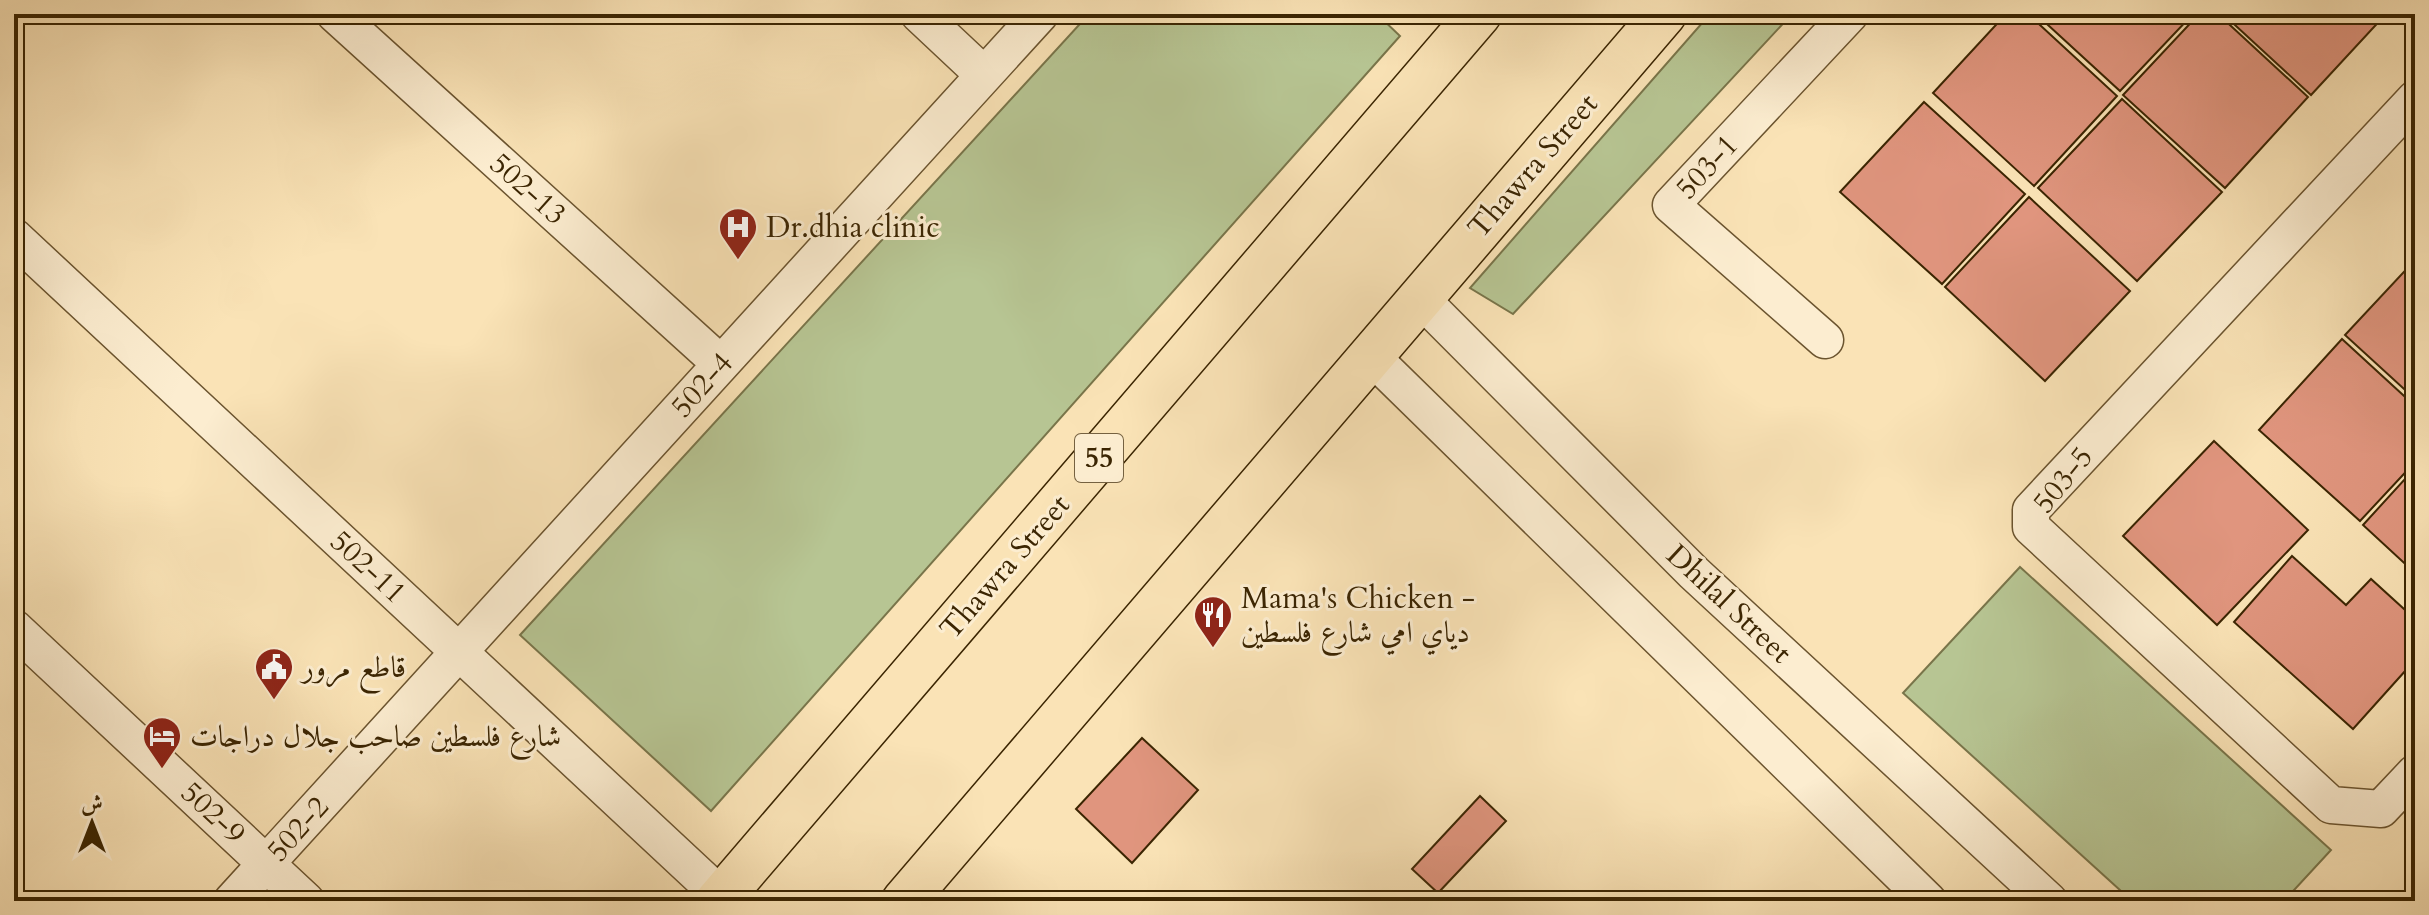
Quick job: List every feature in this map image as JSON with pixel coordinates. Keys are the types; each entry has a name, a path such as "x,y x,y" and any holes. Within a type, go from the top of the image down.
{"main road":[{"name":"Thawra Street","path":"720,899 1479,14"},
{"name":"Thawra Street","path":"904,901 1664,14"}],"street":[{"name":"502-13","path":"335,14 721,364"},
{"path":"919,14 984,75"},
{"name":"502-4","path":"364,756 1040,14"},
{"name":"503-1","path":"1825,340 1671,205 1850,14"},
{"name":"503-5","path":"2415,99 2031,510 2031,527 2331,805 2381,809 2415,773"},
{"name":"502-11","path":"14,237 720,899"},
{"name":"Dhilal Street","path":"1419,297 1694,573 2049,901"},
{"path":"1372,357 1928,901"},
{"name":"502-9","path":"14,628 306,901"},
{"name":"502-2","path":"232,901 364,756"}],"green space":[{"path":"1089,14 1377,14 1400,36 711,811 520,635"},
{"path":"1710,14 1792,14 1513,314 1470,288"},
{"path":"2020,567 2331,850 2284,901 2132,901 1903,693"}],"building":[{"path":"2006,14 2028,14 2117,96 2034,186 1933,93"},
{"path":"2036,14 2193,14 2120,91"},
{"path":"2199,14 2218,14 2308,97 2225,188 2123,95"},
{"path":"2223,14 2386,14 2311,95"},
{"path":"2122,99 2222,192 2137,281 2038,188"},
{"path":"1924,102 2025,194 1942,284 1840,192"},
{"path":"2029,197 2130,291 2045,381 1945,287"},
{"path":"2415,260 2415,399 2345,335"},
{"path":"2342,339 2415,406 2415,462 2360,521 2259,430"},
{"path":"2214,441 2308,530 2217,625 2123,536"},
{"path":"2415,468 2415,573 2363,525"},
{"path":"2292,556 2346,605 2371,579 2415,619 2415,660 2353,729 2234,622"},
{"path":"1142,738 1198,790 1132,863 1076,809"},
{"path":"1480,796 1506,821 1438,893 1412,869"}],"place":[{"name":"Dr.dhia clinic","path":"738,261"},
{"name":"Mama's Chicken - دياي امي شارع فلسطين","path":"1213,649"},
{"name":"قاطع مرور","path":"274,701"},
{"name":"شارع فلسطين صاحب جلال دراجات","path":"162,770"}]}
